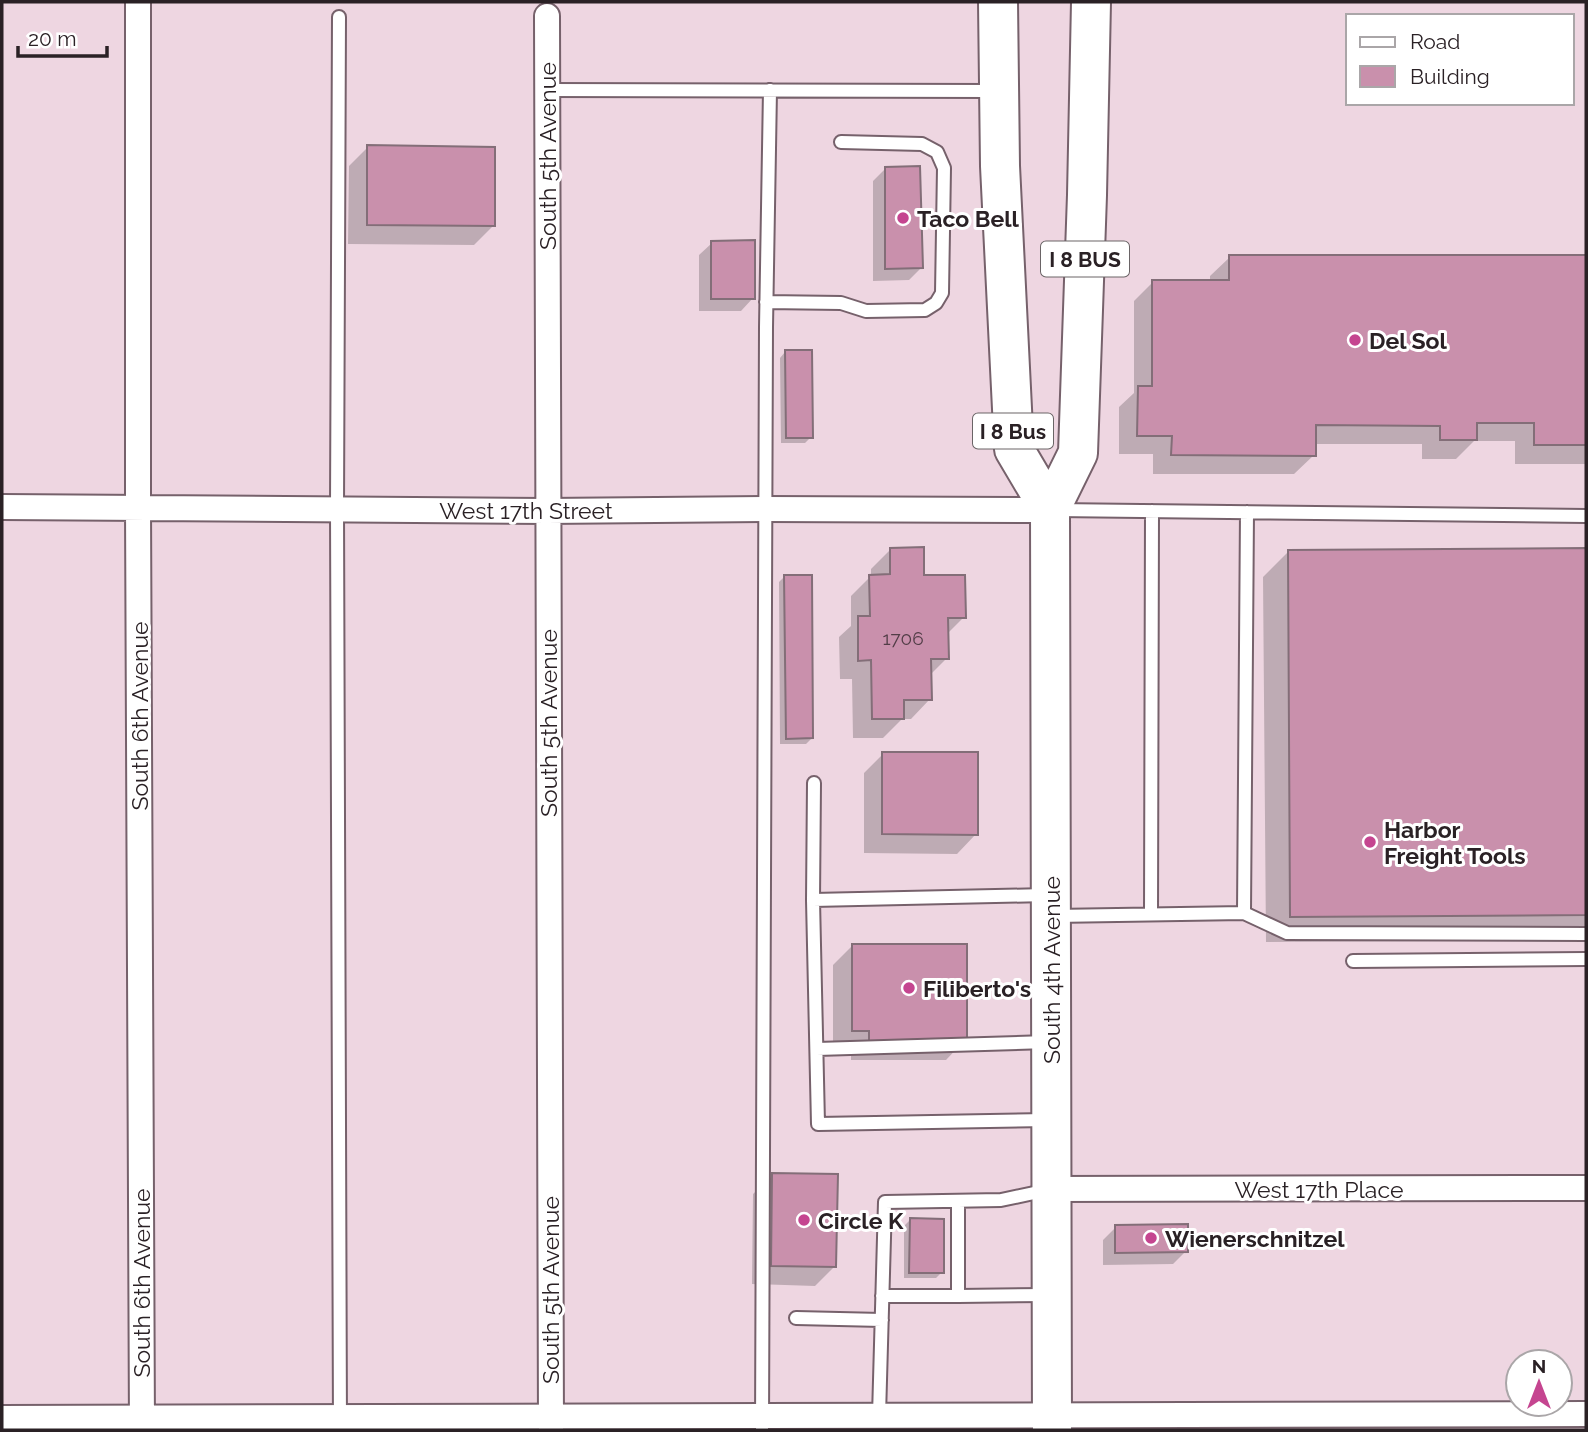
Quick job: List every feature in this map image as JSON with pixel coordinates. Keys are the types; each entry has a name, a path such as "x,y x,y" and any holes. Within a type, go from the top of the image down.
{"main road":[{"name":"I 8 Bus","path":"998,2 1000,166 1014,449 1050,510"},
{"name":"South 4th Avenue","path":"1052,1423 1050,510 1078,453 1091,2"}],"street":[{"name":"South 6th Avenue","path":"138,2 142,1424"},
{"name":"South 5th Avenue","path":"547,9 551,1423"},
{"name":"West 17th Street","path":"2,507 547,511 1050,510"},
{"name":"West 17th Place","path":"1052,1189 1586,1188"},
{"path":"2,1418 142,1424 340,1424 762,1423 879,1416 1052,1423 1255,1423 1493,1422 1586,1414"}],"lane":[{"path":"339,17 337,509 340,1424"},
{"path":"546,90 999,90"},
{"path":"762,1423 769,90"},
{"path":"766,302 841,303 866,311 925,310 936,303 942,293 944,168 937,152 922,144 841,142"},
{"path":"1050,510 1586,516"},
{"path":"1151,914 1152,511"},
{"path":"1244,913 1247,512"},
{"path":"814,783 813,900 818,1124 1052,1120"},
{"path":"813,900 1050,906 1151,914 1244,913 1287,933 1586,934"},
{"path":"1353,961 1586,959"},
{"path":"817,1049 1051,1042"},
{"path":"879,1416 885,1202 1001,1200 1052,1189"},
{"path":"958,1201 958,1296"},
{"path":"882,1296 1052,1294"},
{"path":"796,1318 881,1320"}],"building":[{"path":"367,145 495,147 495,226 367,225"},
{"name":"Taco Bell","path":"920,166 923,268 885,269 885,167"},
{"path":"755,240 755,299 711,299 711,241"},
{"path":"1229,255 1586,255 1586,445 1534,445 1534,423 1477,423 1477,440 1440,440 1440,426 1316,425 1316,456 1171,455 1172,436 1137,436 1138,386 1152,386 1152,280 1229,280"},
{"path":"785,350 812,350 813,438 786,438"},
{"path":"924,547 924,575 965,575 966,618 948,618 949,659 931,659 932,700 904,700 904,719 872,719 871,660 858,661 858,616 870,616 869,575 890,574 890,548"},
{"path":"1586,548 1586,915 1290,917 1288,550"},
{"path":"784,575 812,575 813,738 786,739"},
{"path":"882,752 978,752 978,835 882,834"},
{"name":"Filiberto's","path":"852,944 967,944 967,1041 869,1042 869,1031 852,1031"},
{"name":"Circle K","path":"772,1173 838,1174 836,1267 771,1266"},
{"path":"910,1218 944,1219 944,1273 909,1273"},
{"name":"Wienerschnitzel","path":"1188,1224 1188,1252 1115,1253 1115,1225"}],"place":[{"name":"Taco Bell","path":"903,218"},
{"name":"Del Sol","path":"1355,340"},
{"name":"Harbor Freight Tools","path":"1370,842"},
{"name":"Filiberto's","path":"909,988"},
{"name":"Circle K","path":"804,1220"},
{"name":"Wienerschnitzel","path":"1151,1238"}]}
